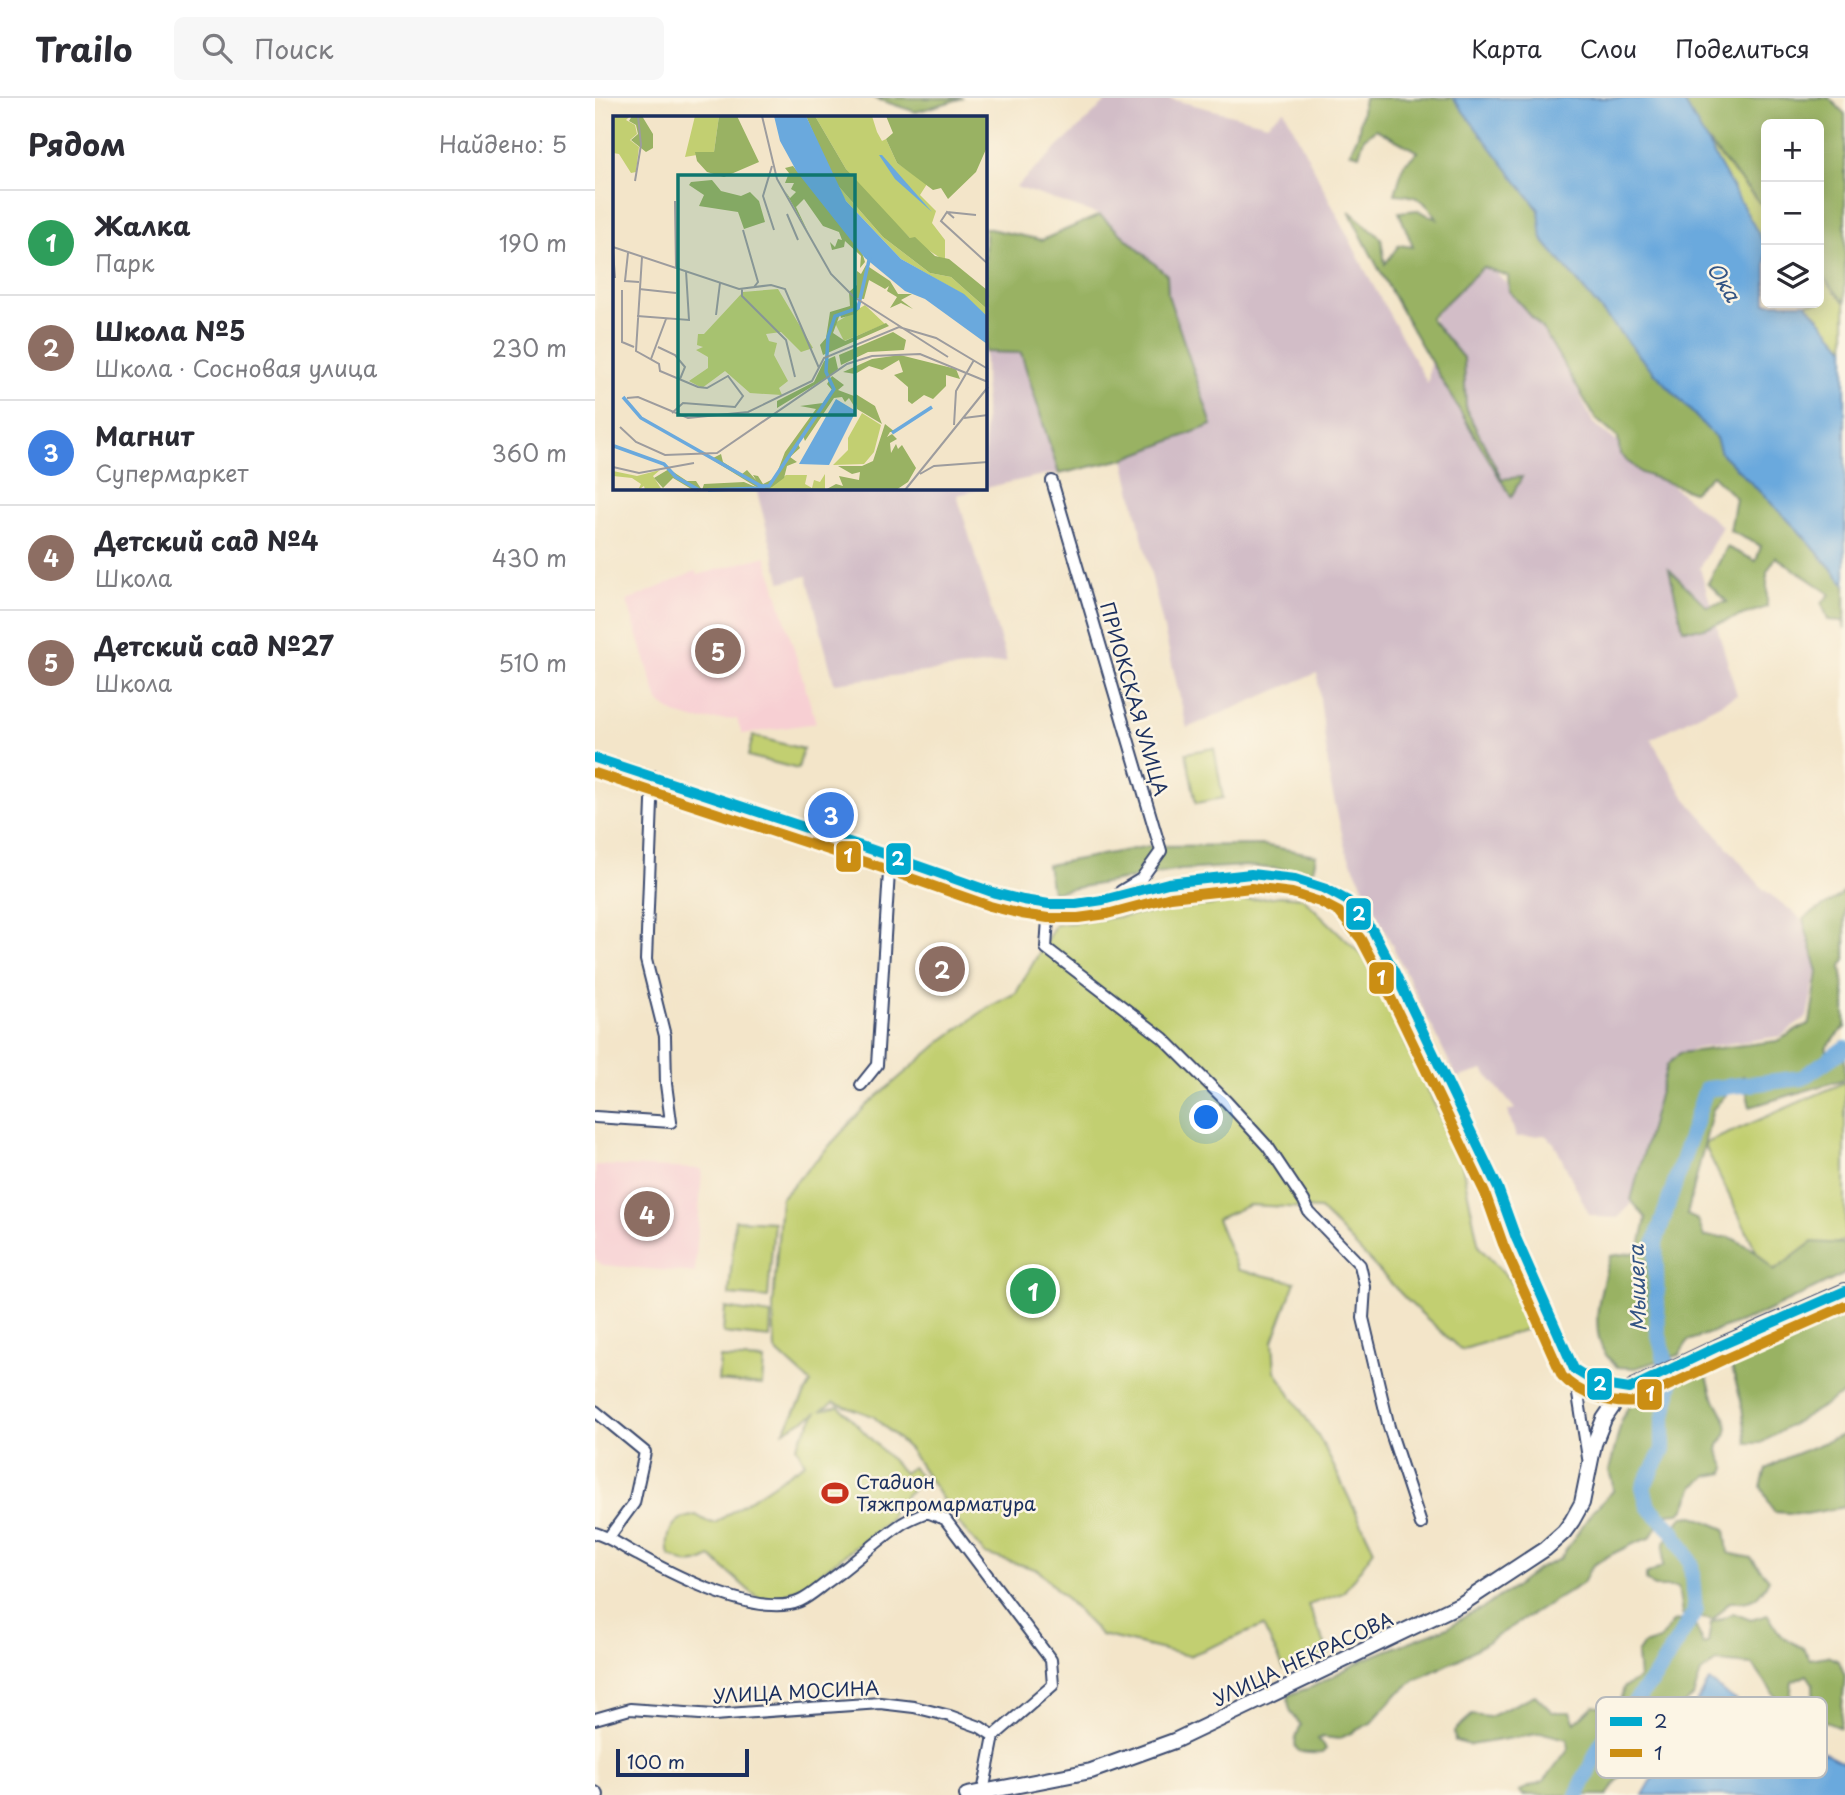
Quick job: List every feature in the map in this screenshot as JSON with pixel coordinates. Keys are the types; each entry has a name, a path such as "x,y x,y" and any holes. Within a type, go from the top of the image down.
{"main road":[{"name":"УЛИЦА НЕКРАСОВА","path":"967,1795 1091,1771 1174,1741 1463,1604 1545,1549 1573,1521 1582,1503 1594,1444 1604,1419 1617,1400 1629,1389 1845,1291"}],"street":[{"name":"ПРИОКСКАЯ УЛИЦА","path":"1052,481 1161,851 1141,879 1103,900"},
{"path":"595,758 995,893 1049,904 1103,900"},
{"path":"595,1117 671,1122 666,1084 665,1036 646,960 653,776"},
{"path":"861,1085 877,1065 890,856"},
{"name":"УЛИЦА НЕКРАСОВА","path":"1103,900 1167,883 1251,874 1295,879 1326,889 1348,901 1373,931 1394,971 1497,1188 1574,1369 1589,1464"},
{"path":"1049,904 1047,948 1163,1038 1227,1102 1268,1147 1309,1212 1360,1265 1365,1287 1363,1318 1389,1427 1421,1524"},
{"path":"1574,1369 1598,1384 1629,1389"},
{"path":"595,1411 645,1452 634,1503 609,1537"},
{"path":"595,1533 609,1537 682,1578 764,1605 785,1605 801,1601 904,1523 927,1511 945,1519 1051,1660 1053,1685 994,1736 983,1792"},
{"name":"УЛИЦА МОСИНА","path":"595,1719 630,1709 714,1714 880,1703 914,1707 950,1716 980,1727 994,1736"}],"shaded area":[{"path":"1110,98 1167,98 1267,124 1284,110 1368,276 1428,384 1435,307 1485,260 1549,330 1593,423 1722,526 1700,568 1737,695 1651,739 1683,795 1763,889 1796,914 1822,945 1807,1017 1781,1036 1692,1049 1664,1075 1631,1204 1618,1218 1589,1214 1554,1143 1545,1135 1516,1137 1508,1111 1515,1109 1483,1070 1457,1078 1346,851 1330,782 1317,673 1187,728 1124,459 1212,425 1168,295 1167,275 1100,215 1016,187"},
{"path":"987,352 1021,353 1059,474 987,488"},
{"path":"757,490 977,490 957,495 1007,662 834,683 807,576 781,582"},
{"path":"766,556 816,723 742,734 737,719 697,720 675,714 658,701 627,601 696,571 698,575"},
{"path":"595,1165 702,1169 695,1273 602,1265 595,1259"}],"green space":[{"path":"874,98 963,98 916,112"},
{"path":"1364,98 1453,98 1539,210 1542,239 1642,359 1716,438 1721,453 1798,530 1845,584 1845,629 1843,621 1828,620 1822,603 1830,594 1776,557 1767,572 1767,607 1701,629 1683,629 1669,569 1706,606 1727,602 1708,583 1727,547 1756,561 1761,546 1730,531 1736,498 1712,475 1693,492 1641,473 1620,454 1618,438 1596,419 1544,331 1509,291 1508,276 1483,267 1430,318 1464,359 1466,409 1502,479 1522,477 1511,497 1407,320 1349,211 1381,238 1385,264 1399,245 1413,247 1399,212 1417,210 1437,219 1419,199 1395,194 1404,164 1418,152 1376,129 1364,138 1359,155 1350,152 1358,135"},
{"path":"1682,98 1829,98 1845,114 1845,303 1824,278 1824,119 1761,119 1761,204 1701,134"},
{"path":"1701,134 1761,204 1761,238"},
{"path":"1100,215 1167,275 1168,295 1212,425 1124,459 1059,474 1021,353 987,352 987,228 1042,240"},
{"path":"1824,278 1845,303 1845,348 1810,308 1824,308"},
{"path":"753,736 803,749 798,769 748,756"},
{"path":"1214,748 1223,798 1196,803 1186,753"},
{"path":"1263,845 1316,855 1313,872 1245,866 1180,870 1052,892 1047,865 1149,846"},
{"path":"1845,890 1845,960 1841,966 1845,1027 1826,1048 1830,1058 1845,1044 1845,1079 1750,1107 1743,1076 1713,1109 1687,1215 1698,1220 1704,1237 1730,1237 1756,1251 1774,1271 1812,1242 1845,1244 1845,1274 1757,1316 1688,1341 1679,1355 1635,1368 1617,1367 1606,1355 1598,1332 1600,1293 1610,1256 1639,1252 1646,1218 1631,1200 1667,1065 1680,1053 1777,1041 1810,1023 1818,972 1803,919"},
{"path":"1280,896 1303,898 1366,959 1461,1160 1479,1247 1549,1322 1461,1350 1407,1300 1320,1209 1249,1205 1217,1219 1238,1270 1295,1282 1273,1341 1275,1371 1323,1444 1374,1550 1343,1593 1308,1605 1329,1654 1284,1669 1263,1626 1189,1656 1101,1635 1038,1570 985,1554 956,1520 909,1449 873,1416 834,1402 821,1410 839,1406 904,1473 912,1467 924,1480 893,1506 891,1517 883,1526 803,1586 773,1602 760,1600 711,1557 690,1564 669,1555 669,1536 678,1521 696,1515 715,1523 805,1463 796,1446 816,1413 784,1431 811,1383 775,1350 773,1307 781,1198 866,1106 943,1040 987,1008 1016,993 1055,925"},
{"path":"1845,1082 1845,1240 1767,1273 1704,1144"},
{"path":"735,1220 774,1222 768,1298 729,1295"},
{"path":"1845,1303 1845,1393 1761,1443 1747,1443 1741,1400 1731,1365 1718,1355"},
{"path":"725,1308 771,1315 770,1338 723,1333"},
{"path":"720,1358 764,1360 762,1385 718,1381"},
{"path":"1695,1369 1707,1376 1712,1394 1728,1428 1718,1451 1726,1468 1724,1473 1708,1476 1694,1486 1684,1509 1663,1517 1650,1538 1600,1561 1590,1569 1582,1584 1459,1659 1415,1680 1395,1696 1371,1723 1339,1739 1318,1739 1326,1749 1322,1753 1306,1753 1297,1749 1295,1740 1301,1725 1290,1709 1289,1696 1365,1659 1448,1627 1510,1591 1538,1569 1560,1559 1592,1512 1613,1491 1609,1471 1627,1409 1650,1383 1683,1370"},
{"path":"1845,1434 1845,1507 1806,1514 1774,1512 1761,1487 1766,1469"},
{"path":"1694,1516 1725,1529 1728,1553 1751,1558 1769,1579 1754,1598 1744,1602 1730,1602 1713,1620 1682,1615 1678,1587 1655,1587 1646,1580 1646,1574 1663,1566 1664,1544 1682,1517"},
{"path":"1733,1613 1751,1620 1768,1615 1781,1636 1803,1648 1810,1659 1827,1656 1839,1661 1845,1676 1840,1728 1827,1722 1827,1697 1813,1697 1813,1684 1807,1675 1792,1682 1790,1697 1775,1697 1753,1665 1716,1662 1701,1673 1693,1697 1621,1697 1624,1687 1639,1679 1637,1654 1643,1645 1660,1640 1673,1622 1686,1619 1696,1627 1703,1645 1708,1643 1711,1623"},
{"path":"1535,1695 1552,1712 1570,1712 1575,1723 1594,1705 1596,1778 1620,1778 1607,1795 1523,1795 1519,1791 1544,1781 1568,1749 1567,1739 1543,1733 1470,1745 1455,1741 1454,1731 1472,1715 1489,1717"}],"water":[{"name":"Ока","path":"1453,98 1682,98 1761,238 1761,308 1810,308 1845,348 1845,584 1798,530 1721,453 1716,438 1642,359 1542,239 1539,210"},
{"path":"1709,1681 1731,1697 1700,1697"},
{"path":"1827,1754 1845,1763 1845,1795 1643,1795 1653,1778 1827,1778"}],"waterway":[{"name":"Мышега","path":"1639,1697 1657,1674 1695,1612 1691,1563 1673,1531 1648,1506 1643,1487 1663,1450 1663,1422 1671,1383 1658,1332 1655,1243 1706,1089 1802,1078 1845,1048"},
{"name":"Мышега","path":"1577,1795 1596,1755"}],"transit line":[{"name":"2","path":"595,758 995,893 1023,900 1076,904 1103,900 1168,883 1251,874 1295,879 1326,889 1348,901 1373,931 1394,971 1498,1188 1516,1238 1574,1369 1598,1384 1629,1389 1845,1291"},
{"name":"1","path":"595,773 990,906 1021,914 1048,918 1078,918 1107,914 1171,897 1251,888 1292,893 1320,902 1339,912 1361,939 1381,977 1485,1193 1503,1244 1562,1376 1585,1392 1605,1400 1634,1402 1845,1306"}],"place":[{"name":"Детский сад №27","path":"718,651"},
{"name":"Магнит","path":"831,815"},
{"name":"Школа №5","path":"942,969"},
{"name":"Детский сад №4","path":"647,1214"},
{"name":"Жалка","path":"1033,1291"},
{"name":"Стадион Тяжпромарматура","path":"835,1493"}]}
